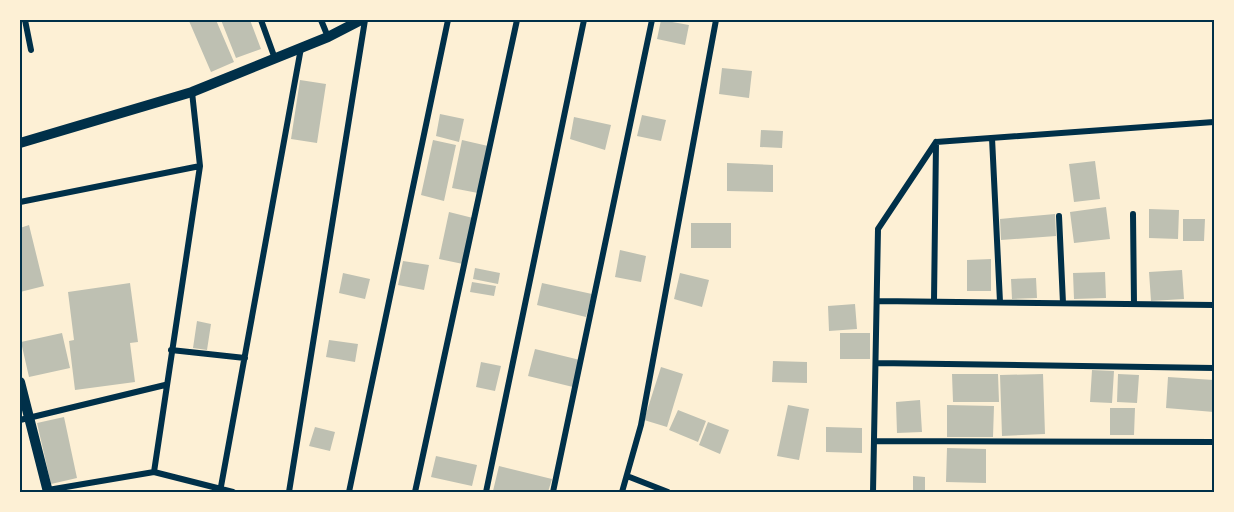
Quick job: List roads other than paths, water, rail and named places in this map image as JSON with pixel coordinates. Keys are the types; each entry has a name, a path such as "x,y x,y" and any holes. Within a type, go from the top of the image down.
{"street":[{"path":"24,20 31,50"},
{"path":"261,20 274,57"},
{"path":"321,20 328,36"},
{"path":"20,142 192,92 301,48 360,20"},
{"path":"289,492 365,20"},
{"path":"349,492 448,20"},
{"path":"415,492 517,20"},
{"path":"486,492 584,20"},
{"path":"553,492 652,20"},
{"path":"622,492 641,425 716,20"},
{"path":"220,491 301,48"},
{"path":"154,472 165,385 200,166 192,92"},
{"path":"936,142 1215,122"},
{"path":"992,138 1000,302"},
{"path":"873,492 878,230 936,142"},
{"path":"934,302 936,142"},
{"path":"20,202 200,166"},
{"path":"1133,214 1134,304"},
{"path":"1059,216 1063,303"},
{"path":"877,301 1215,305"},
{"path":"171,350 244,358"},
{"path":"876,363 1215,368"},
{"path":"20,382 24,419 48,491 154,472 220,491 232,492"},
{"path":"24,419 165,385"},
{"path":"874,441 1215,442"},
{"path":"627,476 668,492"}]}
